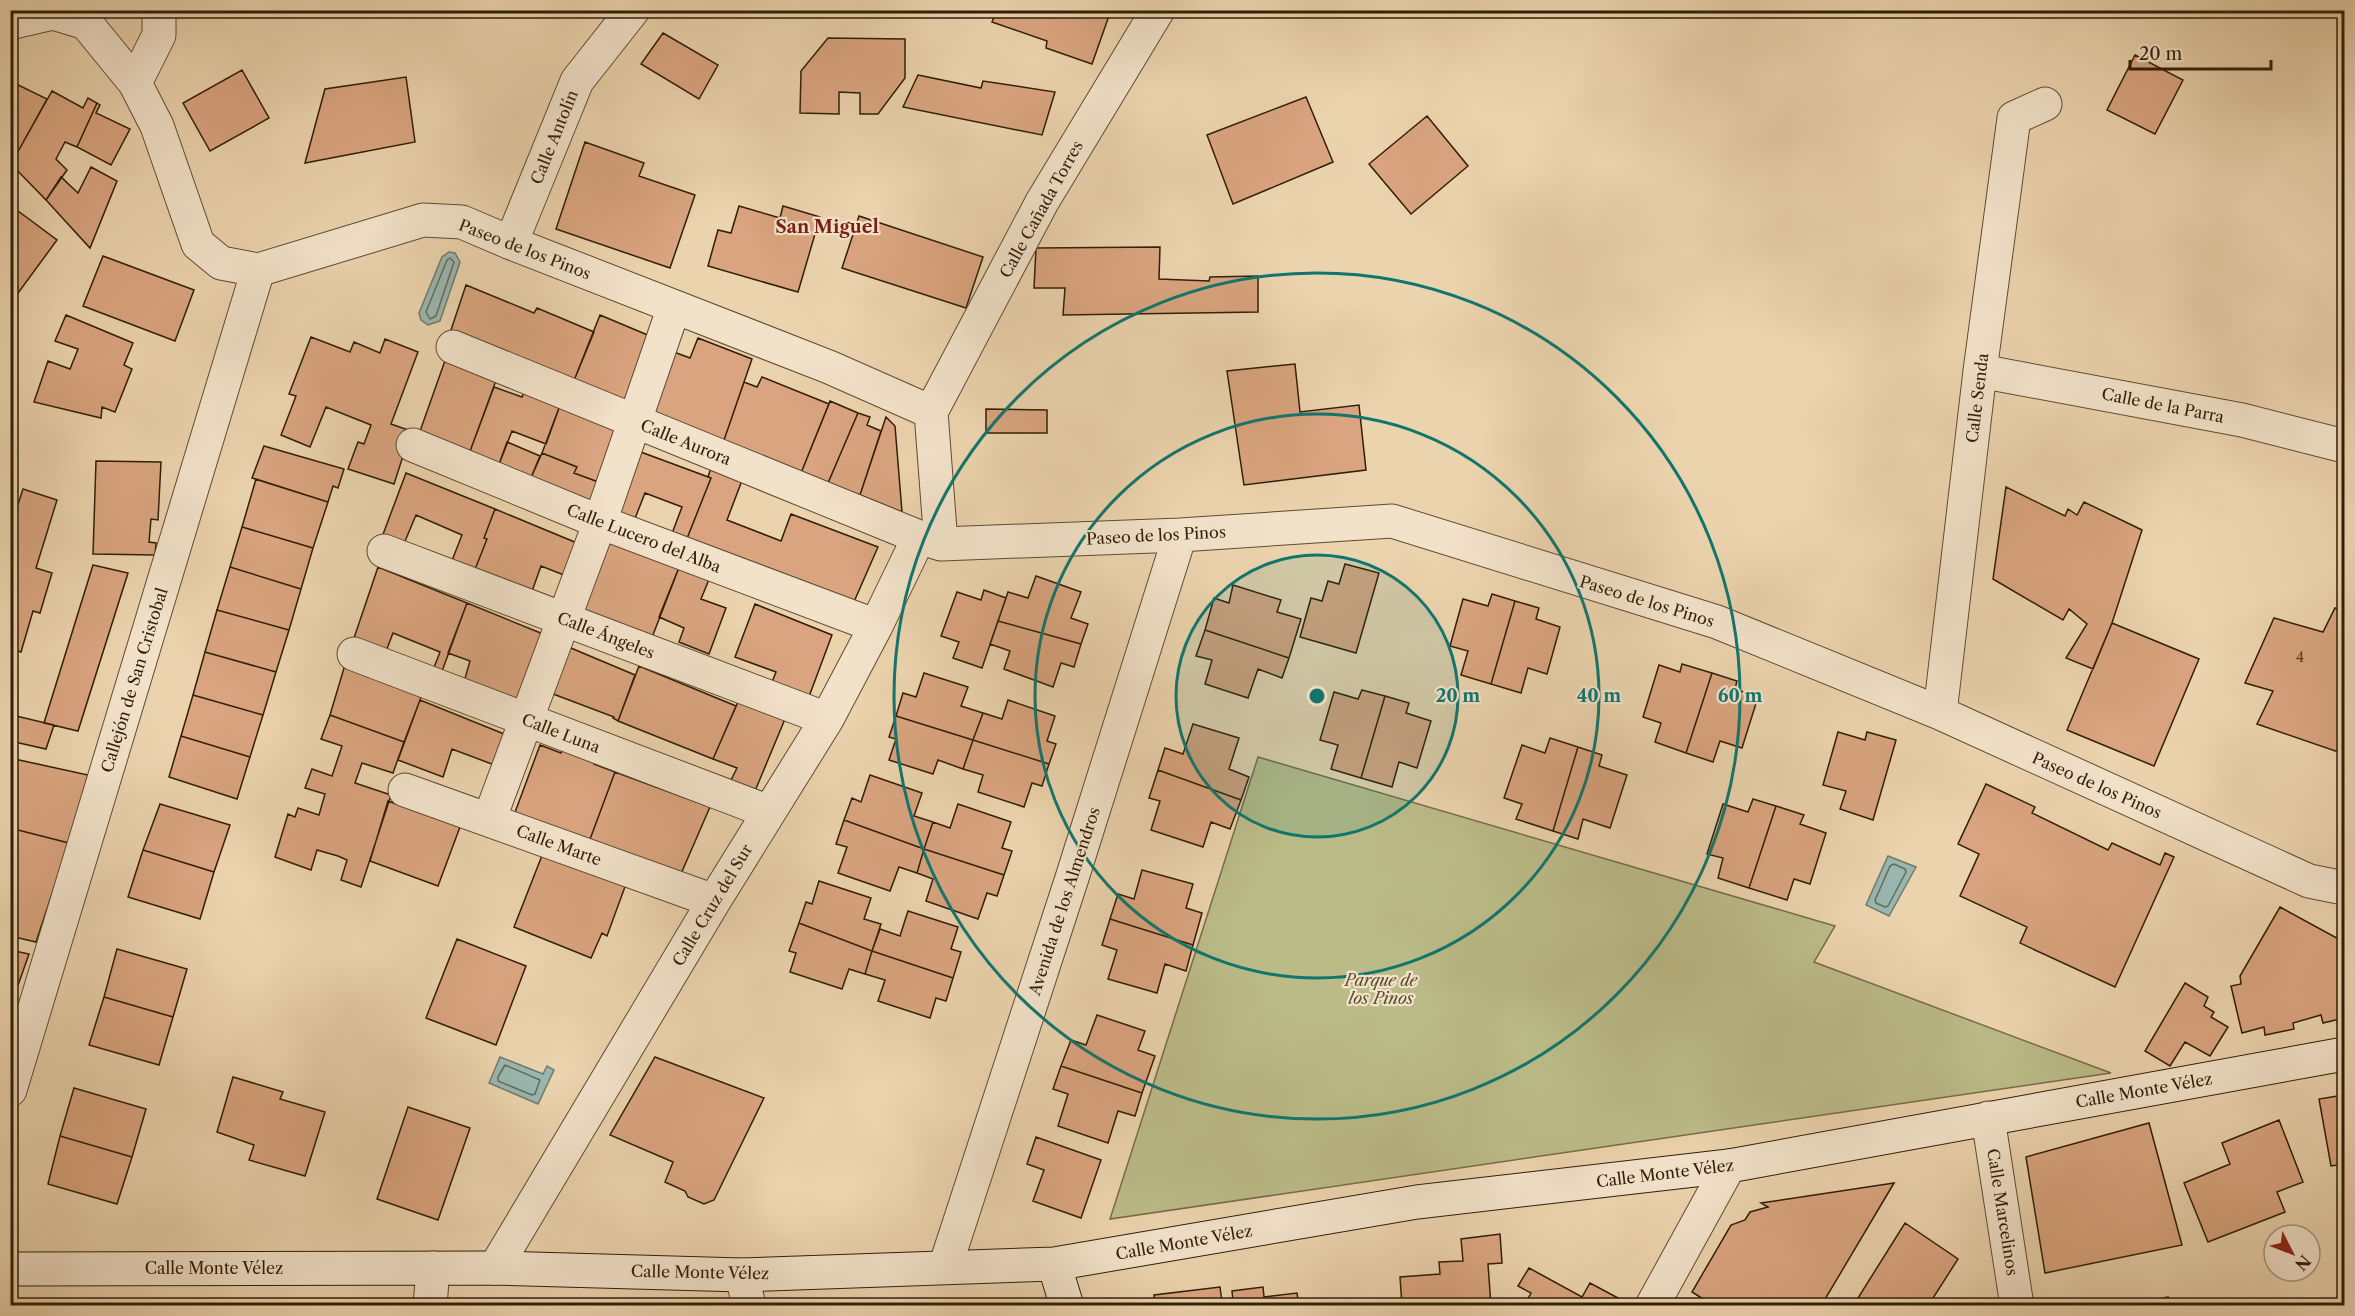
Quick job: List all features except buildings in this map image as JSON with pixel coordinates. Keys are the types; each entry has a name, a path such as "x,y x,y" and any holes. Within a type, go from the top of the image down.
{"street":[{"path":"135,84 159,35 159,10"},
{"name":"Calle Antolín","path":"511,243 577,81 633,10"},
{"name":"Calle Cañada Torres","path":"931,412 1042,202 1158,10"},
{"name":"Paseo de los Pinos","path":"10,23 53,13 86,23 135,84 158,126 198,244 221,263 258,270 423,220 462,222 829,368 931,412"},
{"name":"Calle Senda","path":"1940,713 1980,370 2014,117 2045,104"},
{"name":"Callejón de San Cristobal","path":"10,1090 258,270"},
{"path":"489,820 600,522 674,308"},
{"name":"Calle Aurora","path":"453,347 930,541"},
{"name":"Calle de la Parra","path":"1980,370 2242,420 2344,446"},
{"path":"930,541 931,412"},
{"name":"Calle Lucero del Alba","path":"413,445 600,522 876,626"},
{"name":"Paseo de los Pinos","path":"930,541 1180,535 1392,521 1717,622 1940,713 2309,881 2344,888"},
{"name":"Avenida de los Almendros","path":"945,1267 1072,878 1180,535"},
{"name":"Calle Cruz del Sur","path":"495,1268 714,901 827,719 876,626 930,541"},
{"name":"Calle Ángeles","path":"384,551 827,719"},
{"name":"Calle Luna","path":"354,654 769,812"},
{"name":"Calle Marte","path":"405,790 714,901"},
{"name":"Paseo de los Pinos","path":"2309,881 2344,909"},
{"name":"Calle Monte Vélez","path":"10,1269 495,1268 745,1290 945,1267 1054,1264 1417,1202 1729,1166 2344,1054"},
{"name":"Calle Marcelinos","path":"1988,1118 2017,1305"},
{"path":"1652,1305 1729,1166"},
{"path":"1054,1264 1067,1305"},
{"path":"430,1305 433,1268"}],"green space":[{"name":"Parque de los Pinos","path":"1258,757 1835,926 1814,962 2111,1073 1110,1219"}],"water":[{"path":"449,252 455,253 460,262 440,321 428,325 421,320 419,313 442,257"},
{"path":"1888,856 1916,867 1889,916 1866,905"},
{"path":"500,1057 543,1074 547,1066 554,1070 538,1104 489,1083"}],"district":[{"name":"San Miguel","path":"827,227"}]}
